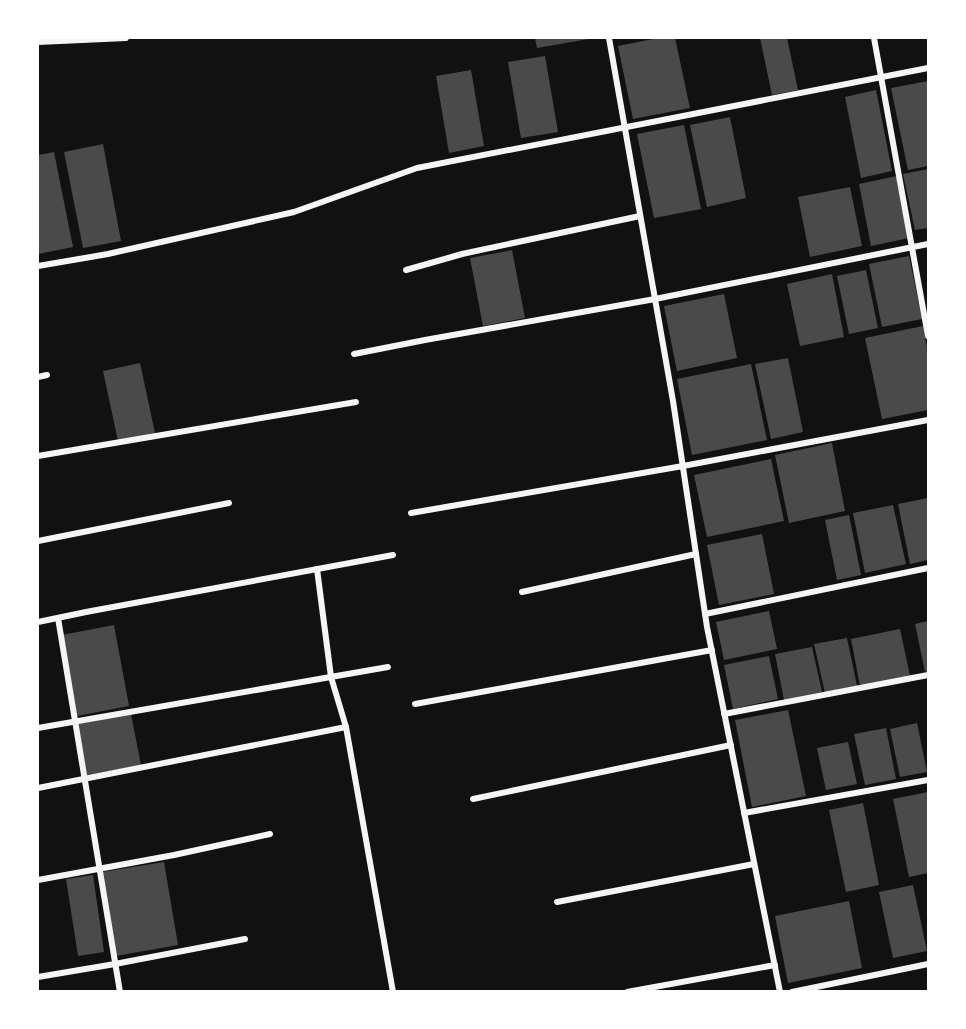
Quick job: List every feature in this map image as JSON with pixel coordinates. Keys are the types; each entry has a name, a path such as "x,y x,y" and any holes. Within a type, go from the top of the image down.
{"street":[{"path":"38,42 126,38"},
{"path":"609,38 683,466 705,614 780,992"},
{"path":"874,38 928,336"},
{"path":"38,266 108,254 294,212 417,168 928,68"},
{"path":"406,270 462,254 640,216"},
{"path":"354,354 655,299 928,244"},
{"path":"38,377 47,375"},
{"path":"38,456 356,402"},
{"path":"411,513 683,466 928,420"},
{"path":"38,541 229,503"},
{"path":"522,592 696,554"},
{"path":"38,622 393,555"},
{"path":"705,614 928,568"},
{"path":"316,569 331,677 346,727 393,992"},
{"path":"58,618 120,992"},
{"path":"415,704 712,650"},
{"path":"38,728 388,667"},
{"path":"724,714 928,675"},
{"path":"38,788 346,727"},
{"path":"473,799 730,745"},
{"path":"744,813 928,780"},
{"path":"38,880 270,834"},
{"path":"556,902 754,864"},
{"path":"38,977 245,939"},
{"path":"792,992 928,964"},
{"path":"627,992 775,965"}],"building":[{"path":"535,38 589,38 589,39 537,48"},
{"path":"658,38 675,38 690,108 633,119 618,46"},
{"path":"760,38 787,38 798,90 772,95"},
{"path":"545,56 558,132 521,138 508,62"},
{"path":"471,70 484,146 449,153 436,76"},
{"path":"928,81 928,166 908,170 891,88"},
{"path":"876,90 892,171 861,178 845,97"},
{"path":"730,117 746,198 707,207 690,125"},
{"path":"684,125 701,209 654,218 637,134"},
{"path":"103,144 121,241 83,248 64,152"},
{"path":"54,152 73,247 38,254 38,155"},
{"path":"928,169 928,228 915,230 903,174"},
{"path":"897,176 909,238 871,246 859,184"},
{"path":"850,187 862,246 810,257 798,197"},
{"path":"512,250 525,318 483,326 470,258"},
{"path":"909,256 922,319 882,327 869,264"},
{"path":"866,270 878,328 849,334 837,276"},
{"path":"832,274 844,337 800,346 787,284"},
{"path":"724,294 737,358 677,371 664,306"},
{"path":"923,326 928,353 928,410 882,419 865,338"},
{"path":"788,358 803,432 771,439 755,364"},
{"path":"140,363 155,433 118,441 103,371"},
{"path":"751,364 767,440 692,455 677,379"},
{"path":"832,443 845,511 789,523 775,455"},
{"path":"771,459 784,521 707,537 694,475"},
{"path":"928,498 928,560 910,564 898,504"},
{"path":"893,505 906,564 865,573 853,513"},
{"path":"849,515 861,575 837,580 825,520"},
{"path":"762,534 774,594 719,605 707,545"},
{"path":"769,611 777,649 724,660 716,622"},
{"path":"928,621 928,671 925,672 915,624"},
{"path":"114,625 129,706 77,716 62,635"},
{"path":"900,629 910,676 860,686 851,639"},
{"path":"847,638 857,686 825,693 814,644"},
{"path":"812,647 822,692 784,700 775,654"},
{"path":"769,656 778,699 733,709 724,665"},
{"path":"788,710 806,796 752,807 735,720"},
{"path":"131,714 141,765 87,775 77,724"},
{"path":"917,723 927,772 900,777 890,729"},
{"path":"886,728 896,779 865,785 854,734"},
{"path":"848,742 857,784 826,790 817,748"},
{"path":"928,792 928,873 909,877 893,799"},
{"path":"863,803 879,885 846,892 829,810"},
{"path":"164,862 178,945 116,956 102,872"},
{"path":"93,875 104,952 78,956 66,879"},
{"path":"913,885 927,951 893,958 879,892"},
{"path":"849,901 862,968 788,983 775,916"}]}
